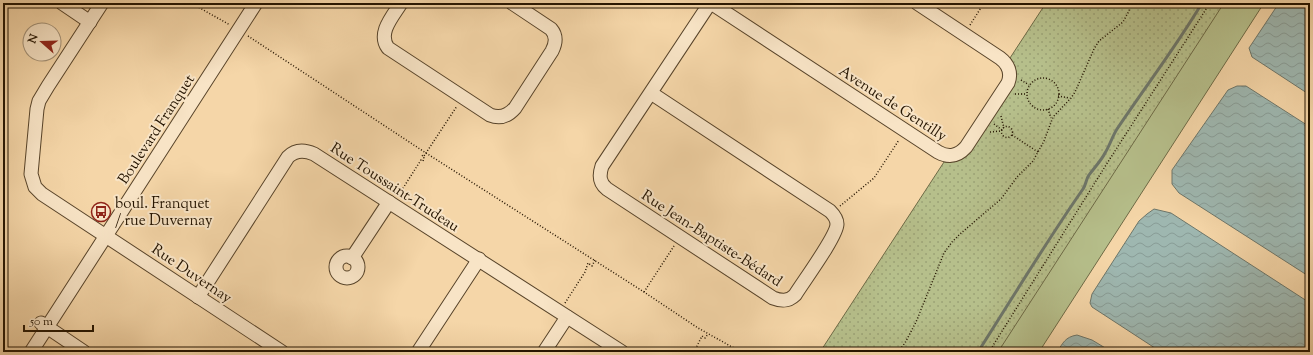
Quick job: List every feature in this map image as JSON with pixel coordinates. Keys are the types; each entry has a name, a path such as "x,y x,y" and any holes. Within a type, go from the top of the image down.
{"street":[{"path":"62,3 90,22"},
{"name":"Rue Duvernay","path":"102,3 39,101 31,174 35,186 42,194 282,352"},
{"name":"Boulevard Franquet","path":"103,234 247,3"},
{"name":"Boulevard Franquet","path":"30,352 44,325 256,3"},
{"path":"401,3 384,32 384,40 388,48 490,115 500,117 509,114 515,108 552,51 555,41 554,34 551,29 512,3"},
{"name":"Avenue de Gentilly","path":"711,3 938,152 949,156 956,155 963,151 974,136 1008,83 1010,72 1006,64 1000,58 917,3"},
{"name":"Rue Jean-Baptiste-Bédard","path":"650,93 830,211 835,216 837,224 833,236 795,295 790,299 783,301 772,298 603,186 600,179 602,166 650,93 711,3"},
{"name":"Rue Toussaint-Trudeau","path":"198,297 286,160 292,154 300,151 309,152 393,201 479,259 565,311 622,352"},
{"path":"352,258 393,201"},
{"path":"418,352 479,259"},
{"path":"544,352 565,311"},
{"path":"44,325 84,352"},
{"name":"Boulevard Franquet","path":"22,352 44,325"}],"path":[{"path":"191,3 225,22"},
{"path":"967,28 984,3"},
{"path":"898,352 913,329 944,253 952,242 1001,199 1017,177 1033,161 1047,134 1052,119 1075,92 1094,49 1099,41 1123,22 1129,11 1131,3"},
{"path":"989,352 1210,3"},
{"path":"246,35 426,153 595,260 691,324 741,352"},
{"path":"1016,78 1029,85"},
{"path":"1038,78 1048,78 1056,84 1058,89 1058,96 1055,104 1048,109 1040,110 1035,108 1031,104 1027,94 1029,85 1038,78"},
{"path":"1015,94 1027,94"},
{"path":"1058,96 1071,98"},
{"path":"393,201 421,160 423,160 424,158 422,156 424,156 460,103"},
{"path":"1048,109 1052,119"},
{"path":"1001,116 1002,136 1009,138 1012,135"},
{"path":"990,122 1002,130"},
{"path":"987,133 1002,130 1008,127 1011,128 1013,132 1012,135"},
{"path":"1012,135 1038,152"},
{"path":"837,209 874,178 902,136"},
{"path":"644,292 676,243"},
{"path":"565,311 588,263 592,266 595,260"},
{"path":"694,352 702,336 705,338 708,334"}],"green space":[{"path":"1046,3 1224,3 998,352 820,352 944,162 958,160 970,152 1013,87 1016,73 1015,66 1010,58"},
{"path":"1149,3 1264,3 1039,352 924,352"}],"water":[{"path":"1279,3 1310,3 1310,95 1252,57 1249,48"},
{"path":"1237,86 1246,86 1310,127 1310,277 1179,193 1172,184 1172,170 1228,90"},
{"path":"1154,209 1171,213 1310,303 1310,352 1161,352 1092,307 1090,303 1092,294 1139,221"},
{"path":"1077,335 1092,340 1112,352 1057,352 1067,339"}],"waterway":[{"path":"978,352 1084,187 1088,177 1103,156 1117,129 1202,3"}],"place":[{"name":"boul. Franquet / rue Duvernay","path":"101,212"}]}
